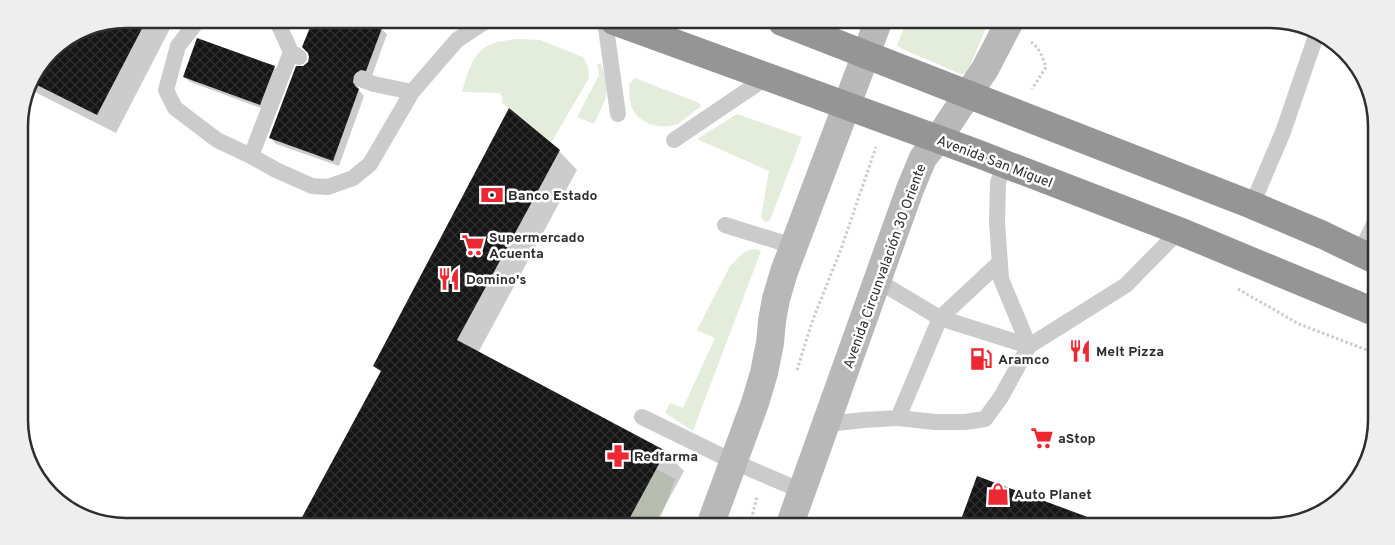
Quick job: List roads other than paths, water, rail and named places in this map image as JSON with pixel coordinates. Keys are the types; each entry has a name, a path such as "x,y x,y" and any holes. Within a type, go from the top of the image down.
{"highway":[{"name":"Avenida San Miguel","path":"633,28 1004,164 1179,231 1368,309"},
{"path":"797,28 1252,205 1323,235 1366,256"}],"main road":[{"path":"713,517 764,373 776,299 784,272 876,28"},
{"name":"Avenida Circunvalación 30 Oriente","path":"792,517 910,189 923,158 985,69 1007,28"}],"lane":[{"path":"192,28 178,46 166,90 175,108 217,140 312,186 328,188 353,178 370,164 412,92 457,40 474,28"},
{"path":"251,156 295,54 280,28"},
{"path":"605,28 618,114"},
{"path":"1252,205 1283,132 1315,39"},
{"path":"674,140 767,77"},
{"path":"363,80 412,92"},
{"path":"1004,164 998,184 997,222 1001,279 1028,346"},
{"path":"725,224 793,246"},
{"path":"827,424 898,418 935,422 965,422 985,418 1001,398 1028,346 1126,285 1179,231"},
{"path":"898,418 940,318 1000,262"},
{"path":"878,281 940,318 1028,346"},
{"path":"642,416 734,462 802,491"}],"place":[{"name":"Banco Estado","path":"492,195"},
{"name":"Supermercado Acuenta","path":"473,245"},
{"name":"Domino's","path":"449,279"},
{"name":"Melt Pizza","path":"1080,351"},
{"name":"Aramco","path":"981,359"},
{"name":"aStop","path":"1042,438"},
{"name":"Redfarma","path":"618,456"},
{"name":"Auto Planet","path":"998,494"}]}
